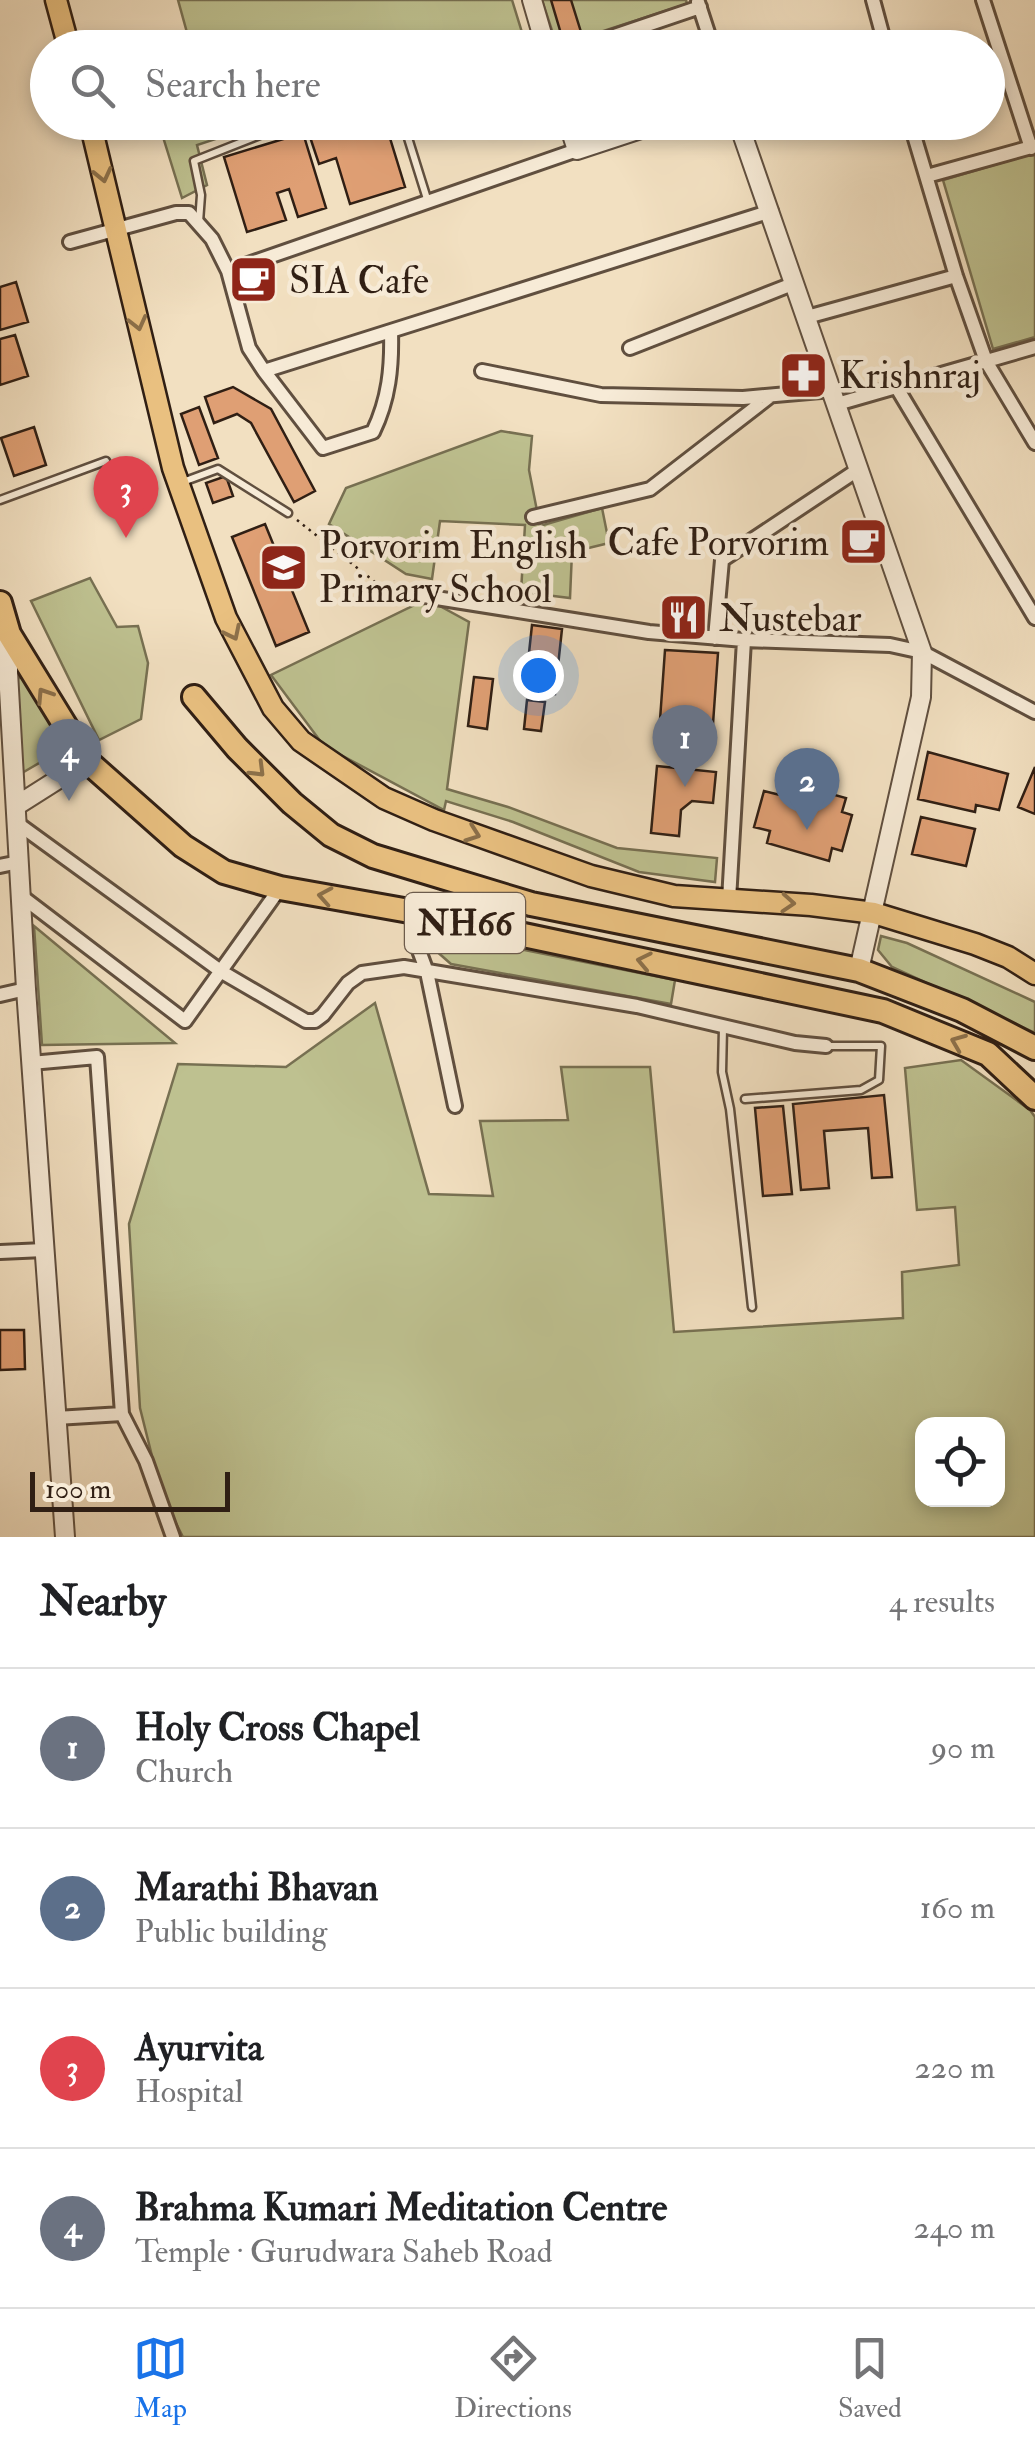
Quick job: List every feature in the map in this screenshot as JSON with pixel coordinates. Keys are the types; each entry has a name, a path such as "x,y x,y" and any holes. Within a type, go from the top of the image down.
{"highway":[{"name":"NH66","path":"0,603 8,634 87,761 182,846 224,872 280,888 415,912 884,1012 988,1054 1035,1098"},
{"path":"194,697 237,748 292,803 331,836 373,856 531,904 859,970 962,1010 1034,1048"}],"main road":[{"path":"56,0 64,30"},
{"name":"NH66","path":"94,140 179,484 226,618 273,708 301,742 384,798 434,820 631,888 674,896 874,913"},
{"path":"874,913 975,944 1008,957 1035,974"}],"street":[{"path":"532,0 541,30"},
{"path":"873,0 881,30"},
{"path":"983,0 993,30"},
{"path":"628,30 698,4 707,30"},
{"path":"927,176 1033,147 1005,65"},
{"path":"574,140 577,150"},
{"path":"228,271 607,140"},
{"path":"744,140 922,652 921,697 859,970"},
{"path":"916,140 986,361 1035,443"},
{"path":"264,371 770,211"},
{"path":"70,242 176,213 189,213 212,238 228,271 248,348 323,448 373,432 384,411 391,332"},
{"path":"807,317 956,276"},
{"path":"630,348 795,283"},
{"path":"482,370 601,396 834,397 897,388 1035,347"},
{"path":"897,388 1035,618"},
{"path":"533,517 650,489 770,395"},
{"path":"714,638 722,560 859,469"},
{"path":"404,593 632,630 744,640 890,645 922,652 1034,709"},
{"path":"8,634 26,989 65,1537"},
{"path":"729,900 744,640"},
{"path":"17,814 87,761"},
{"path":"17,814 222,972 306,1021 324,1015 348,983 362,973 404,966 638,1006 795,1044 826,1046"},
{"path":"0,866 19,862"},
{"path":"21,896 186,1021 280,888"},
{"path":"415,912 414,937 426,972 455,1106"},
{"path":"0,995 26,989"},
{"path":"31,1063 96,1057 122,1414 146,1461 173,1537"},
{"path":"0,1252 44,1250"},
{"path":"56,1418 122,1414"}],"lane":[{"path":"199,224 202,195 194,161 248,140"},
{"path":"409,140 428,202"},
{"path":"0,500 106,461"},
{"path":"179,484 218,469 288,513"},
{"path":"723,1026 722,1072 730,1109 752,1307"},
{"path":"745,1099 861,1090 879,1080 881,1046 826,1046"}],"path":[{"path":"288,513 380,586 404,593"}],"green space":[{"path":"178,0 512,0 521,30 186,30"},
{"path":"542,0 686,0 687,4 607,30 552,30"},
{"path":"164,140 212,140 197,145 207,185 182,198"},
{"path":"1035,153 1035,337 993,349 943,180"},
{"path":"501,431 532,436 529,470 540,526 602,508 609,543 572,552 570,598 521,592 525,525 440,521 432,579 406,574 329,524 346,488"},
{"path":"90,578 117,627 138,626 148,663 141,719 99,740 31,601"},
{"path":"427,599 469,622 447,789 617,848 717,858 715,882 639,872 513,822 446,801 444,810 324,746 271,675"},
{"path":"24,676 61,743 58,752 22,773 14,680"},
{"path":"34,926 175,1043 42,1045"},
{"path":"439,933 675,980 671,1004 451,964 434,949"},
{"path":"881,936 907,943 1035,1002 1035,1033 892,967 878,950"},
{"path":"375,1003 429,1194 493,1196 480,1121 568,1120 561,1067 650,1067 674,1332 903,1318 902,1272 959,1265 955,1207 917,1210 905,1068 961,1060 1035,1117 1035,1537 183,1537 162,1496 140,1408 129,1224 178,1064 286,1067"}],"building":[{"path":"551,0 571,0 580,30 560,30"},
{"path":"280,140 305,140 326,208 298,217 289,189 277,193 286,220 247,232 224,157"},
{"path":"311,140 391,140 405,187 350,204 336,158 319,164"},
{"path":"16,282 28,322 0,330 0,287"},
{"path":"15,335 28,376 0,385 0,339"},
{"path":"233,387 271,409 315,491 294,502 251,423 237,414 214,423 205,397"},
{"path":"199,407 218,458 199,465 181,414"},
{"path":"34,427 46,465 14,476 1,438"},
{"path":"226,476 233,496 213,503 206,483"},
{"path":"265,524 309,632 276,646 232,537"},
{"path":"532,625 562,629 555,694 525,690"},
{"path":"665,650 718,653 712,738 659,734"},
{"path":"474,677 493,679 487,729 468,726"},
{"path":"527,700 545,702 541,731 524,729"},
{"path":"928,752 1008,774 999,810 976,805 975,812 918,799"},
{"path":"657,766 716,772 713,803 692,801 681,810 679,836 651,833"},
{"path":"1035,767 1035,814 1018,807"},
{"path":"784,781 846,798 842,812 852,815 842,851 832,848 829,861 767,843 770,831 754,827 764,791 780,795"},
{"path":"921,817 975,829 966,866 912,854"},
{"path":"884,1095 892,1177 872,1178 868,1128 824,1131 829,1188 801,1190 793,1104"},
{"path":"783,1106 792,1194 763,1196 755,1108"},
{"path":"0,1330 24,1330 25,1369 0,1370"}],"place":[{"name":"SIA Cafe","path":"254,280"},
{"name":"Krishnraj","path":"804,375"},
{"name":"Ayurvita","path":"126,538"},
{"name":"Cafe Porvorim","path":"864,542"},
{"name":"Porvorim English Primary School","path":"284,567"},
{"name":"Nustebar","path":"684,618"},
{"name":"Holy Cross Chapel","path":"685,787"},
{"name":"Brahma Kumari Meditation Centre","path":"69,801"},
{"name":"Marathi Bhavan","path":"807,830"}]}
